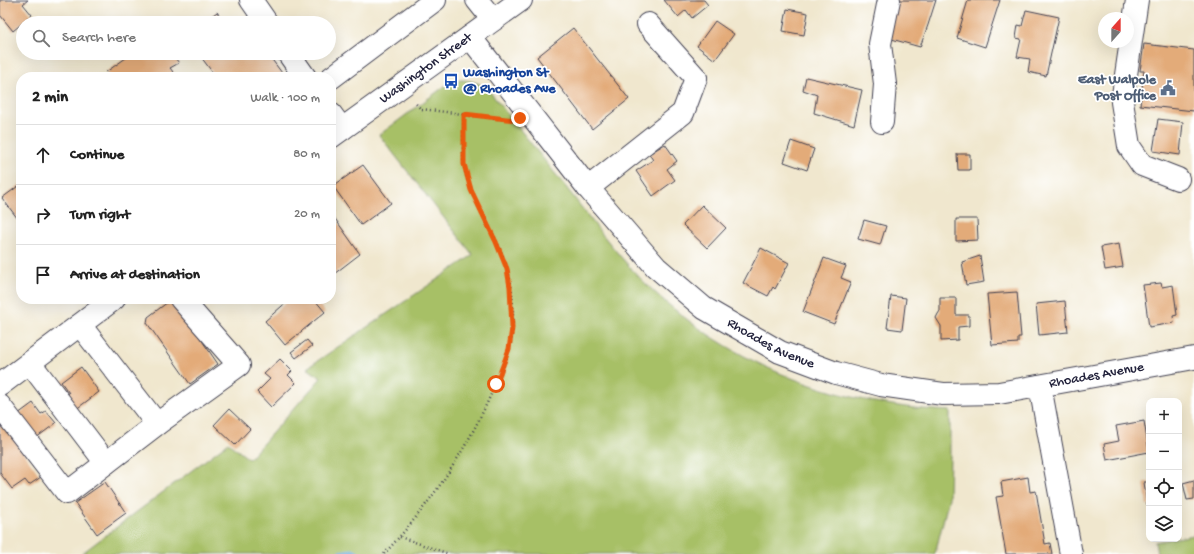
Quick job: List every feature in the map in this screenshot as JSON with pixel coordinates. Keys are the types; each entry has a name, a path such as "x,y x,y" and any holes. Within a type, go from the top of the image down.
{"street":[{"path":"251,0 262,16"},
{"path":"336,74 436,0"},
{"path":"477,0 493,20"},
{"name":"Washington Street","path":"336,126 470,37 521,0"},
{"path":"882,122 885,84 880,44 889,0"},
{"path":"1137,0 1122,102 1129,146 1142,165 1178,179"},
{"path":"588,188 683,113 696,78 648,24"},
{"name":"Rhoades Avenue","path":"470,37 588,188 656,267 704,308 780,352 836,373 881,385 943,394 999,393 1194,358"},
{"path":"293,60 301,72"},
{"path":"0,385 107,304"},
{"path":"0,406 67,493 157,424 239,365 185,304"},
{"path":"80,325 157,424"},
{"path":"30,363 106,463"},
{"path":"1040,386 1071,554"}],"path":[{"path":"416,104 421,109 508,119"},
{"path":"384,554 400,537 456,462 488,400 509,349 512,328 512,306 507,269 471,190 464,164 464,114"},
{"path":"400,537 449,554"}],"green space":[{"path":"460,80 476,83 483,86 490,92 603,236 630,268 673,308 707,334 744,356 782,374 822,389 864,400 906,407 950,411 949,498 935,554 81,554 228,443 249,459 321,378 307,368 473,255 379,135 445,86"},
{"path":"1194,535 1194,554 1157,554 1155,542 1182,542 1182,537"}],"building":[{"path":"0,0 28,0 23,4 32,15 16,16 16,28 13,31 0,15"},
{"path":"664,0 704,0 708,5 692,18 686,10 678,17"},
{"path":"896,0 936,0 920,47 888,38"},
{"path":"968,0 1000,0 985,47 957,38"},
{"path":"787,9 808,13 804,35 783,31"},
{"path":"1026,10 1059,17 1046,76 1028,72 1030,59 1017,57 1021,39 1016,38 1018,25 1022,26"},
{"path":"217,12 220,16 212,16"},
{"path":"715,21 734,34 715,60 697,46"},
{"path":"573,28 629,99 592,129 537,57"},
{"name":"East Walpole Post Office","path":"1144,44 1194,50 1194,111 1140,105 1144,71 1140,71"},
{"path":"123,60 177,60 179,63 170,68 173,72 106,72"},
{"path":"203,60 272,60 281,72 212,72"},
{"path":"806,77 862,90 854,125 814,113 817,95 803,90"},
{"path":"1158,119 1183,122 1180,155 1153,151"},
{"path":"791,141 814,149 807,170 784,162"},
{"path":"665,144 677,161 667,169 675,180 653,196 636,171 653,160 649,154"},
{"path":"957,154 970,154 970,170 958,170"},
{"path":"363,165 391,203 361,225 336,190 336,184"},
{"path":"16,188 16,216 2,198"},
{"path":"702,205 726,228 707,248 683,225"},
{"path":"956,219 977,219 978,240 956,241"},
{"path":"336,220 360,254 336,272"},
{"path":"864,220 886,226 880,245 858,239"},
{"path":"1119,244 1123,267 1105,270 1101,247"},
{"path":"761,248 789,263 775,289 773,287 768,296 743,283"},
{"path":"980,256 984,282 966,285 962,262"},
{"path":"824,258 846,266 841,278 851,282 834,324 803,312"},
{"path":"1161,283 1162,287 1173,285 1177,315 1173,316 1174,323 1149,327 1143,285"},
{"path":"1017,292 1021,337 1018,337 1018,343 992,345 987,294"},
{"path":"891,296 906,298 902,330 887,328"},
{"path":"940,298 956,298 956,315 969,315 969,326 958,327 958,340 941,341 941,326 936,318 940,311"},
{"path":"1065,301 1068,332 1039,335 1036,304"},
{"path":"165,304 177,304 218,364 190,384 147,323 148,317"},
{"path":"284,304 318,304 325,312 285,345 265,321"},
{"path":"307,340 312,346 296,358 291,352"},
{"path":"280,359 292,371 288,375 296,383 271,407 257,392 270,379 264,374"},
{"path":"81,367 99,392 75,410 64,396 69,393 61,382"},
{"path":"33,403 41,414 46,411 56,423 32,441 14,417"},
{"path":"229,409 250,429 235,445 214,425"},
{"path":"1144,421 1146,433 1146,453 1107,460 1104,444 1119,441 1116,426"},
{"path":"3,424 41,477 29,485 25,480 12,489 0,473 0,426"},
{"path":"1028,477 1030,492 1036,491 1045,544 1050,543 1052,554 1006,554 996,497 1003,496 1001,482"},
{"path":"1194,480 1194,499 1187,500 1183,483"},
{"path":"105,482 126,513 97,534 75,503"},
{"path":"1144,482 1146,482 1146,497"}],"waterway":[{"path":"340,554 352,552 356,554"}],"place":[{"name":"Washington St @ Rhoades Ave","path":"451,81"},
{"name":"East Walpole Post Office","path":"1168,88"}],"route":[{"path":"496,384 509,349 512,328 510,287 507,269 471,190 464,164 464,114 515,120 520,118"}]}
